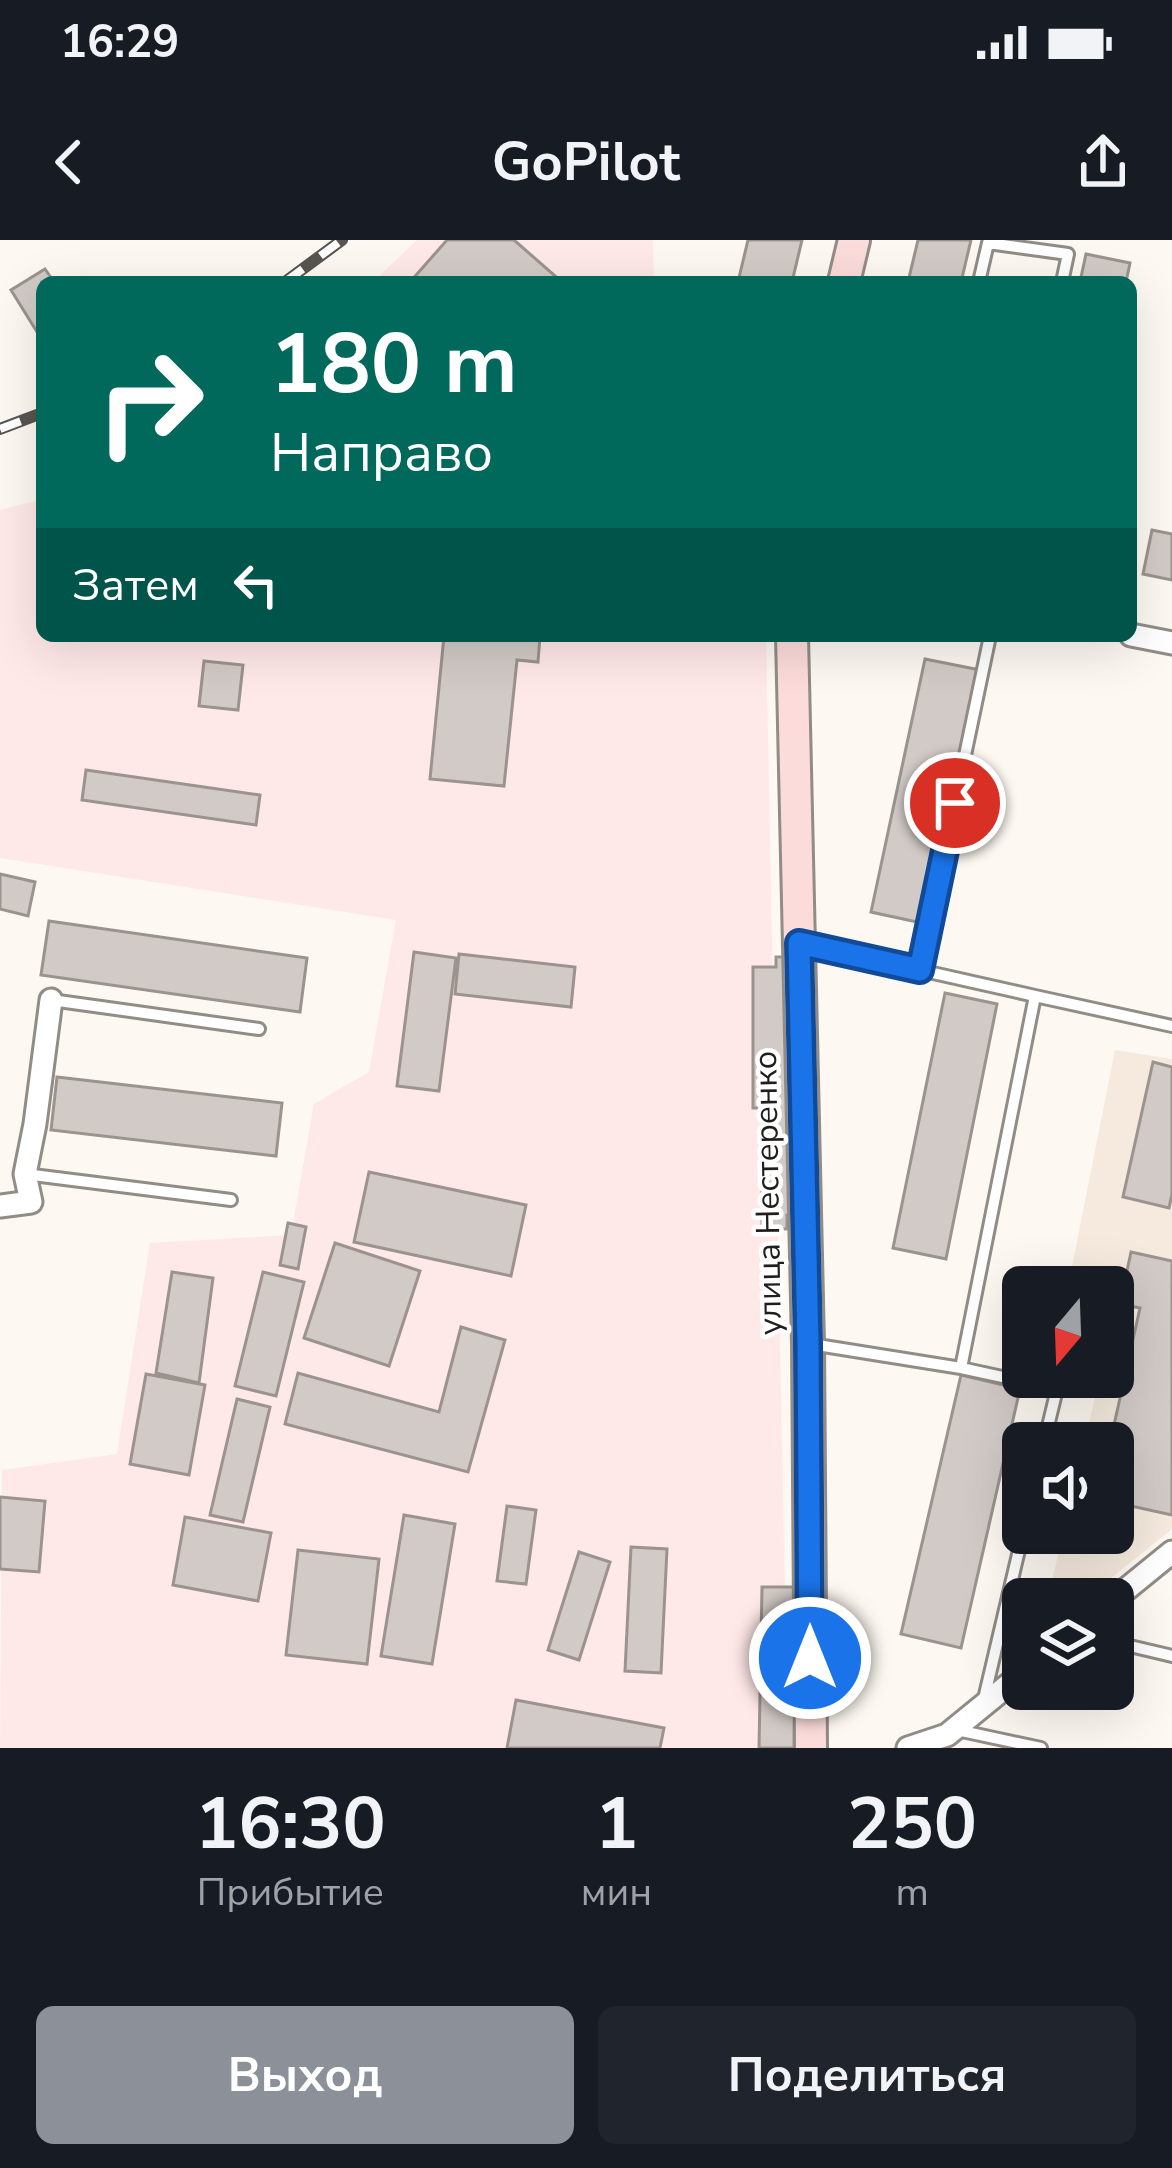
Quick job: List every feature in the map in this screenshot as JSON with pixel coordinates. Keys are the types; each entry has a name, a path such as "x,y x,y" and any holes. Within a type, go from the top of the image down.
{"street":[{"path":"845,276 854,240"},
{"path":"1137,636 1172,644"},
{"name":"улица Нестеренко","path":"792,642 808,1343 811,1748"},
{"path":"0,1206 31,1202 25,1174 51,1000"},
{"path":"1134,1582 1172,1552"},
{"path":"908,1748 947,1736 1002,1690"}],"lane":[{"path":"980,276 988,243 1068,254 1063,276"},
{"path":"920,970 989,642"},
{"path":"799,943 1172,1026"},
{"path":"961,1367 1034,996"},
{"path":"51,1000 259,1029"},
{"path":"25,1174 231,1200"},
{"path":"808,1343 961,1367 1057,1389 1049,1422"},
{"path":"982,1706 1018,1554"},
{"path":"1134,1647 1172,1655"},
{"path":"954,1729 1041,1748"}],"shaded area":[{"path":"417,240 653,240 654,276 379,276"},
{"path":"36,501 36,642 766,642 788,1748 0,1748 2,1470 117,1454 150,1243 291,1235 314,1104 369,1072 396,920 0,858 0,510"},
{"path":"1115,1050 1172,1059 1172,1529 1111,1578 1053,1578 1058,1554 1134,1554 1134,1422 1089,1422 1095,1398 1134,1398 1134,1266 1072,1266"}],"building":[{"path":"447,240 514,240 555,276 415,276"},
{"path":"748,240 802,240 793,276 739,276"},
{"path":"918,240 971,240 962,276 909,276"},
{"path":"1086,254 1130,263 1127,276 1081,276"},
{"path":"45,269 50,276 36,276 36,330 11,290"},
{"path":"1152,530 1172,534 1172,580 1143,574"},
{"path":"443,642 540,642 538,662 517,660 504,786 430,779"},
{"path":"925,659 980,670 926,924 871,912"},
{"path":"204,661 243,665 238,710 199,706"},
{"path":"86,770 260,795 256,825 82,800"},
{"path":"0,874 35,882 28,916 0,909"},
{"path":"49,921 307,958 300,1012 41,975"},
{"path":"414,952 456,958 439,1091 397,1086"},
{"path":"459,954 575,967 571,1007 455,994"},
{"path":"776,957 794,957 794,1214 787,1215 787,1229 762,1228 762,1108 753,1108 753,967 776,967"},
{"path":"945,993 997,1004 946,1259 893,1248"},
{"path":"1153,1062 1172,1067 1169,1208 1123,1197"},
{"path":"57,1077 282,1103 276,1156 51,1130"},
{"path":"369,1172 526,1205 511,1276 354,1242"},
{"path":"288,1223 306,1227 298,1269 280,1265"},
{"path":"335,1243 420,1271 389,1366 304,1338"},
{"path":"1131,1252 1172,1261 1172,1515 1134,1507 1134,1422 1115,1422 1120,1398 1134,1398 1134,1335 1140,1308 1134,1307 1134,1266 1128,1266"},
{"path":"172,1272 213,1278 199,1383 156,1373"},
{"path":"263,1272 304,1282 276,1396 235,1386"},
{"path":"461,1327 505,1340 468,1472 285,1424 298,1373 439,1412"},
{"path":"146,1374 205,1385 189,1475 130,1464"},
{"path":"961,1375 1002,1385 1002,1398 1018,1398 1012,1422 1002,1422 1002,1468 961,1648 901,1634"},
{"path":"237,1399 270,1407 243,1522 210,1515"},
{"path":"0,1497 45,1501 39,1572 0,1569"},
{"path":"507,1506 536,1510 526,1584 497,1581"},
{"path":"404,1515 455,1524 432,1664 381,1656"},
{"path":"185,1517 271,1533 258,1601 173,1585"},
{"path":"631,1547 667,1549 661,1673 625,1671"},
{"path":"298,1550 379,1559 367,1664 286,1655"},
{"path":"579,1552 610,1562 579,1660 548,1650"},
{"path":"762,1587 796,1587 794,1748 759,1748"},
{"path":"516,1700 664,1728 660,1748 507,1748"}],"railway":[{"path":"293,276 342,240"},
{"path":"0,429 36,415"}],"route":[{"path":"810,1658 799,943 920,970 955,803"}]}
